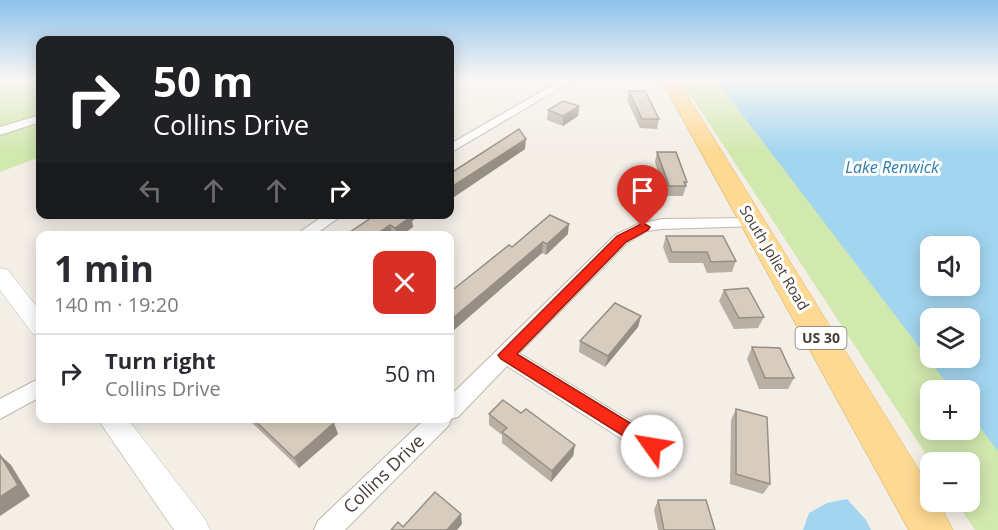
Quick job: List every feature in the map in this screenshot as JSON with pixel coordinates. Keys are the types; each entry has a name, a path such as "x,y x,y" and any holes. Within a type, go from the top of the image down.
{"main road":[{"name":"South Joliet Road","path":"684,104 932,530"}],"street":[{"path":"454,147 528,104"},
{"path":"0,132 36,119"},
{"path":"309,231 329,219"},
{"path":"454,406 621,239 643,227 681,223 754,223"},
{"path":"0,275 36,322"},
{"path":"506,355 652,446"},
{"path":"0,410 36,389"},
{"path":"114,423 194,530"},
{"name":"Collins Drive","path":"327,530 436,423"}],"green space":[{"path":"0,104 36,104 36,158 0,172"},
{"name":"Lake Renwick","path":"696,104 998,104 998,530 975,530 963,512 980,512 980,452 924,452"}],"water":[{"name":"Lake Renwick","path":"734,104 998,104 998,451 980,427 980,380 944,380 935,368 980,368 980,308 920,308 920,348"},
{"path":"847,499 866,520 871,530 803,530 809,513 827,503"}],"building":[{"path":"558,104 579,106 563,116 548,110"},
{"path":"635,104 651,104 659,119 642,119"},
{"path":"519,129 526,139 454,185 454,171"},
{"path":"657,152 676,152 687,182 684,182 686,186 669,186"},
{"path":"550,215 569,224 547,244 543,242 454,317 454,289 509,245 512,247"},
{"path":"370,219 408,219 395,228 390,225 381,231 352,231"},
{"path":"666,236 723,236 736,261 711,262 707,252 672,252"},
{"path":"748,288 764,317 739,318 724,290"},
{"path":"615,303 641,316 608,356 580,341"},
{"path":"752,347 780,348 794,378 765,378"},
{"path":"503,400 521,413 526,409 575,445 552,471 502,432 507,428 489,414"},
{"path":"736,409 767,417 770,484 736,474"},
{"path":"257,423 334,423 294,458"},
{"path":"0,455 18,485 0,497"},
{"path":"435,492 461,514 447,530 391,530 398,522 403,527"},
{"path":"658,500 706,500 715,530 664,530"}],"route":[{"path":"643,227 621,239 506,355 652,446"}]}
